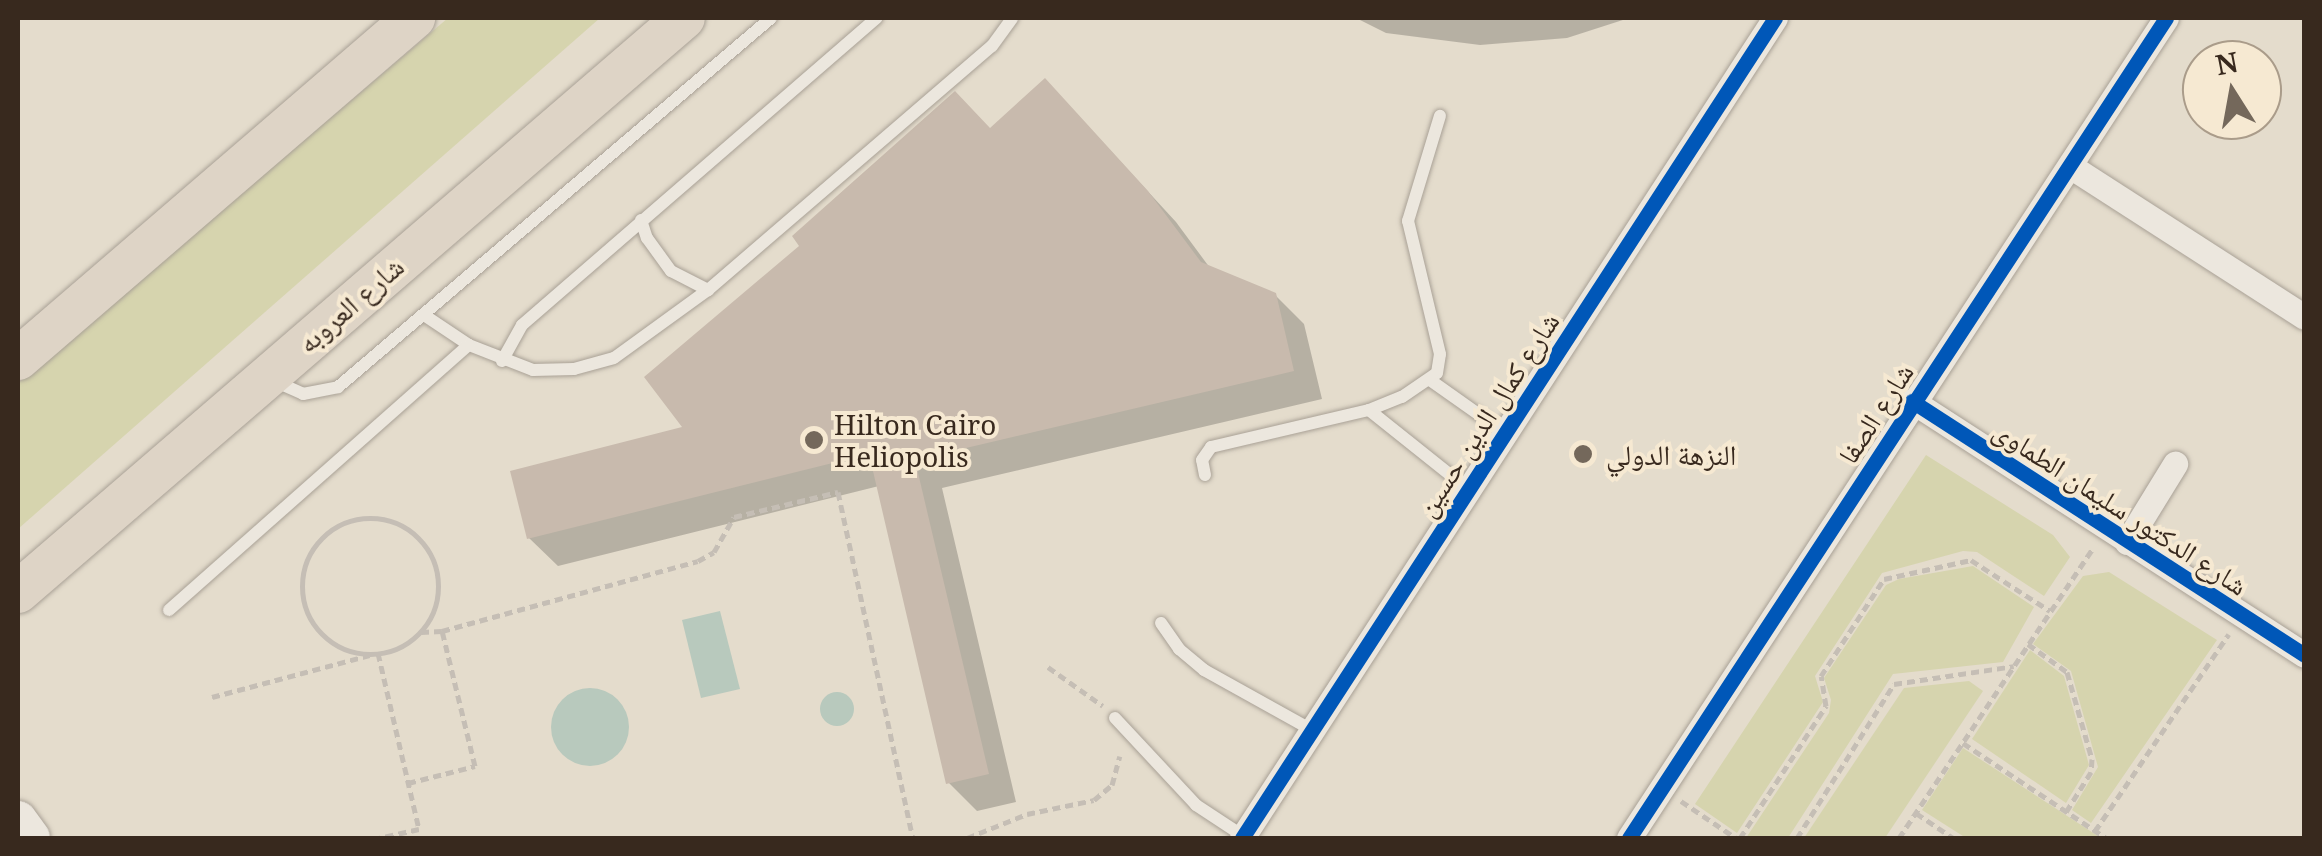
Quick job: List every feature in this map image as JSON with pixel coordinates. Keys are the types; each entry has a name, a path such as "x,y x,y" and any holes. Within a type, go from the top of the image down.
{"highway":[{"path":"18,359 414,18"},
{"name":"شارع العروبه","path":"18,592 684,18"}],"main road":[{"path":"18,820 31,838"}],"street":[{"name":"شارع كمال الدين حسين","path":"1242,837 1776,18"},
{"name":"شارع الصفا","path":"1629,838 2166,18"},
{"path":"2070,166 2304,317"},
{"name":"شارع الدكتور سليمان الطماوى","path":"1912,401 2304,655"},
{"path":"2116,535 2174,464"}],"lane":[{"path":"266,376 303,394 338,387 771,18"},
{"path":"502,361 522,325 876,18"},
{"path":"424,315 470,345 532,370 574,369 614,358 708,290 992,46 1012,18"},
{"path":"1205,475 1202,460 1211,447 1369,410 1437,373 1440,354 1408,222 1440,116"},
{"path":"642,220 647,238 670,271 708,290"},
{"path":"169,610 470,345"},
{"path":"1430,380 1506,433"},
{"path":"1369,410 1468,489"},
{"path":"1161,622 1179,649 1204,670 1312,730"},
{"path":"1116,718 1196,805 1242,837"}],"path":[{"path":"421,632 442,631 698,561 714,552 734,517 838,492 913,838"},
{"path":"212,696 375,654 406,644 421,632 437,601 436,566 417,535 386,519 368,517 334,527 310,553 304,570 304,606 312,622 338,646 375,654"},
{"path":"1899,838 2050,611 2116,535"},
{"path":"1662,788 1738,838 1826,706 1820,676 1884,578 1971,560 2050,611"},
{"path":"2096,831 2242,614"},
{"path":"408,783 474,766 442,631"},
{"path":"2028,644 2067,672 2092,760 2092,769 2066,812"},
{"path":"375,654 419,830 379,838"},
{"path":"1797,838 1890,687 1903,680 2014,666"},
{"path":"967,838 1027,814 1094,800 1117,776 1120,758 1116,718 1048,667"},
{"path":"1962,743 2106,838"},
{"path":"1916,813 1954,838"},
{"path":"1722,829 1723,838"}],"shaded area":[{"path":"448,18 600,18 18,529 18,383"},
{"path":"1926,455 2053,535 2070,557 2044,596 1977,552 1963,551 1882,573 1815,676 1823,702 1737,833 1695,804"},
{"path":"1973,566 2034,607 2003,662 1893,674 1788,838 1746,838 1829,713 1831,700 1824,678 1886,585 1899,579"},
{"path":"2109,572 2217,640 2091,823 2072,810 2098,767 2071,671 2033,644 2083,576"},
{"path":"720,611 740,689 701,698 682,620"},
{"path":"2030,650 2064,676 2089,765 2066,803 1972,739"},
{"path":"1969,681 1983,691 1885,838 1804,838 1904,688"},
{"path":"590,688 618,699 629,727 618,755 590,766 562,755 551,727 562,699"},
{"path":"837,692 849,697 854,709 849,721 837,726 825,721 820,709 825,697"},
{"path":"1963,748 2101,838 1966,838 1922,810"}],"building":[{"name":"Hilton Cairo Heliopolis","path":"1045,78 1148,191 1201,262 1276,293 1294,371 915,460 989,774 946,784 869,454 527,539 510,471 682,427 644,377 799,246 792,236 955,91 990,128"}],"cycle path":[{"path":"1242,838 1775,18"},
{"path":"1629,838 2166,18"},
{"path":"1912,401 2304,655"}],"place":[{"name":"Hilton Cairo Heliopolis","path":"814,440"},
{"name":"النزهة الدولي","path":"1583,454"}]}
